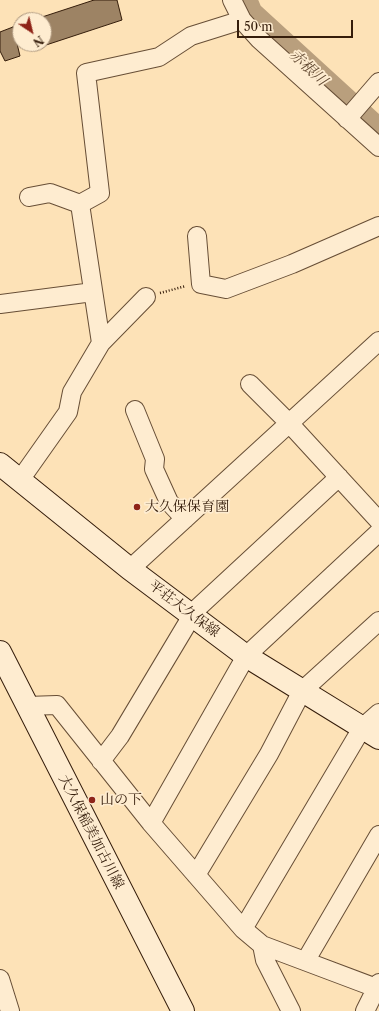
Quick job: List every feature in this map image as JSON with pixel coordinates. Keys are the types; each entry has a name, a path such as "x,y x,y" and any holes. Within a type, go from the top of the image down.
{"main road":[{"name":"平荘大久保線","path":"0,464 130,569 246,656 371,733"},
{"name":"大久保稲美加古川線","path":"0,652 183,1011"}],"street":[{"path":"232,0 242,20 259,39 379,148"},
{"path":"29,197 50,193 80,204 100,193 86,74 159,57 191,36 242,20"},
{"path":"347,119 373,88"},
{"path":"80,204 101,343"},
{"path":"197,236 201,284 226,289 292,264 379,226"},
{"path":"0,304 93,292"},
{"path":"20,480 68,412 72,392 101,343 146,297"},
{"path":"130,569 379,341"},
{"path":"250,384 290,423 379,521"},
{"path":"135,410 155,459 154,469 169,502 185,519"},
{"path":"101,762 120,736 187,624 190,615 338,477"},
{"path":"151,823 246,656 379,532"},
{"path":"196,875 269,754 302,691 379,621"},
{"path":"28,706 56,705 151,823 243,929 262,944 378,986 365,1011"},
{"path":"243,929 371,733 379,713"},
{"path":"306,960 379,835"},
{"path":"262,944 265,960 291,1011"},
{"path":"0,979 10,1011"}],"path":[{"path":"146,297 187,286 201,284"}],"building":[{"path":"94,0 117,0 122,20 52,43 52,14"},
{"path":"12,27 12,52 19,52 20,56 5,61 0,51 0,32"}],"waterway":[{"name":"赤根川","path":"243,0 249,14 379,133"}],"place":[{"name":"大久保保育園","path":"137,507"},
{"name":"山の下","path":"92,800"}]}
